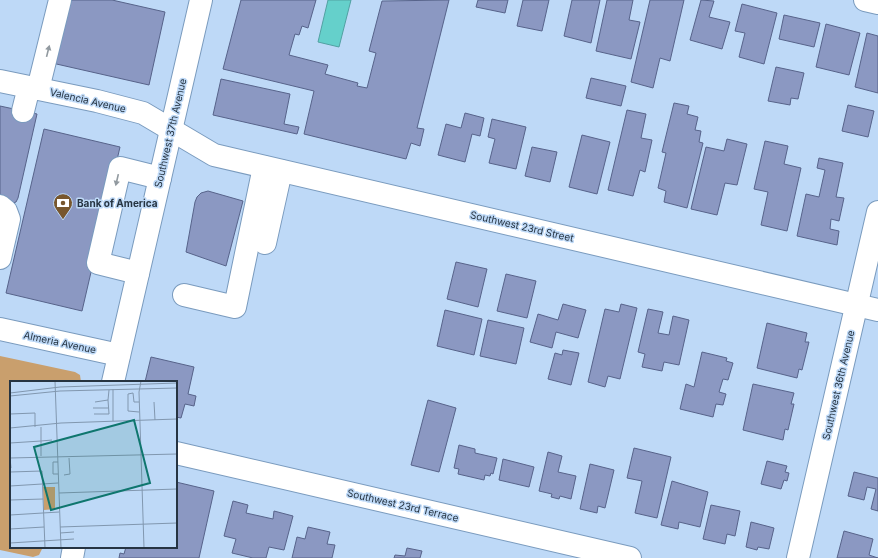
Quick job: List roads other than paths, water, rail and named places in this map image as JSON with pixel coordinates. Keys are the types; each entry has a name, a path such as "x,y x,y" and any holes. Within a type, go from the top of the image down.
{"street":[{"path":"23,111 34,88 60,0"},
{"name":"Southwest 37th Avenue","path":"113,381 201,0"},
{"path":"865,0 878,3"},
{"name":"Valencia Avenue","path":"0,81 143,113 171,130"},
{"name":"Southwest 23rd Street","path":"171,130 214,155 878,310"},
{"path":"138,273 98,263 120,168 160,178"},
{"path":"265,243 273,169"},
{"path":"184,295 235,307 273,169"},
{"path":"0,206 6,211 9,219 0,258"},
{"name":"Southwest 36th Avenue","path":"798,558 878,212"},
{"name":"Almeria Avenue","path":"0,329 119,355"},
{"name":"Southwest 23rd Terrace","path":"177,453 630,558"},
{"path":"72,558 74,548"}],"place":[{"name":"Bank of America","path":"63,220"}]}
